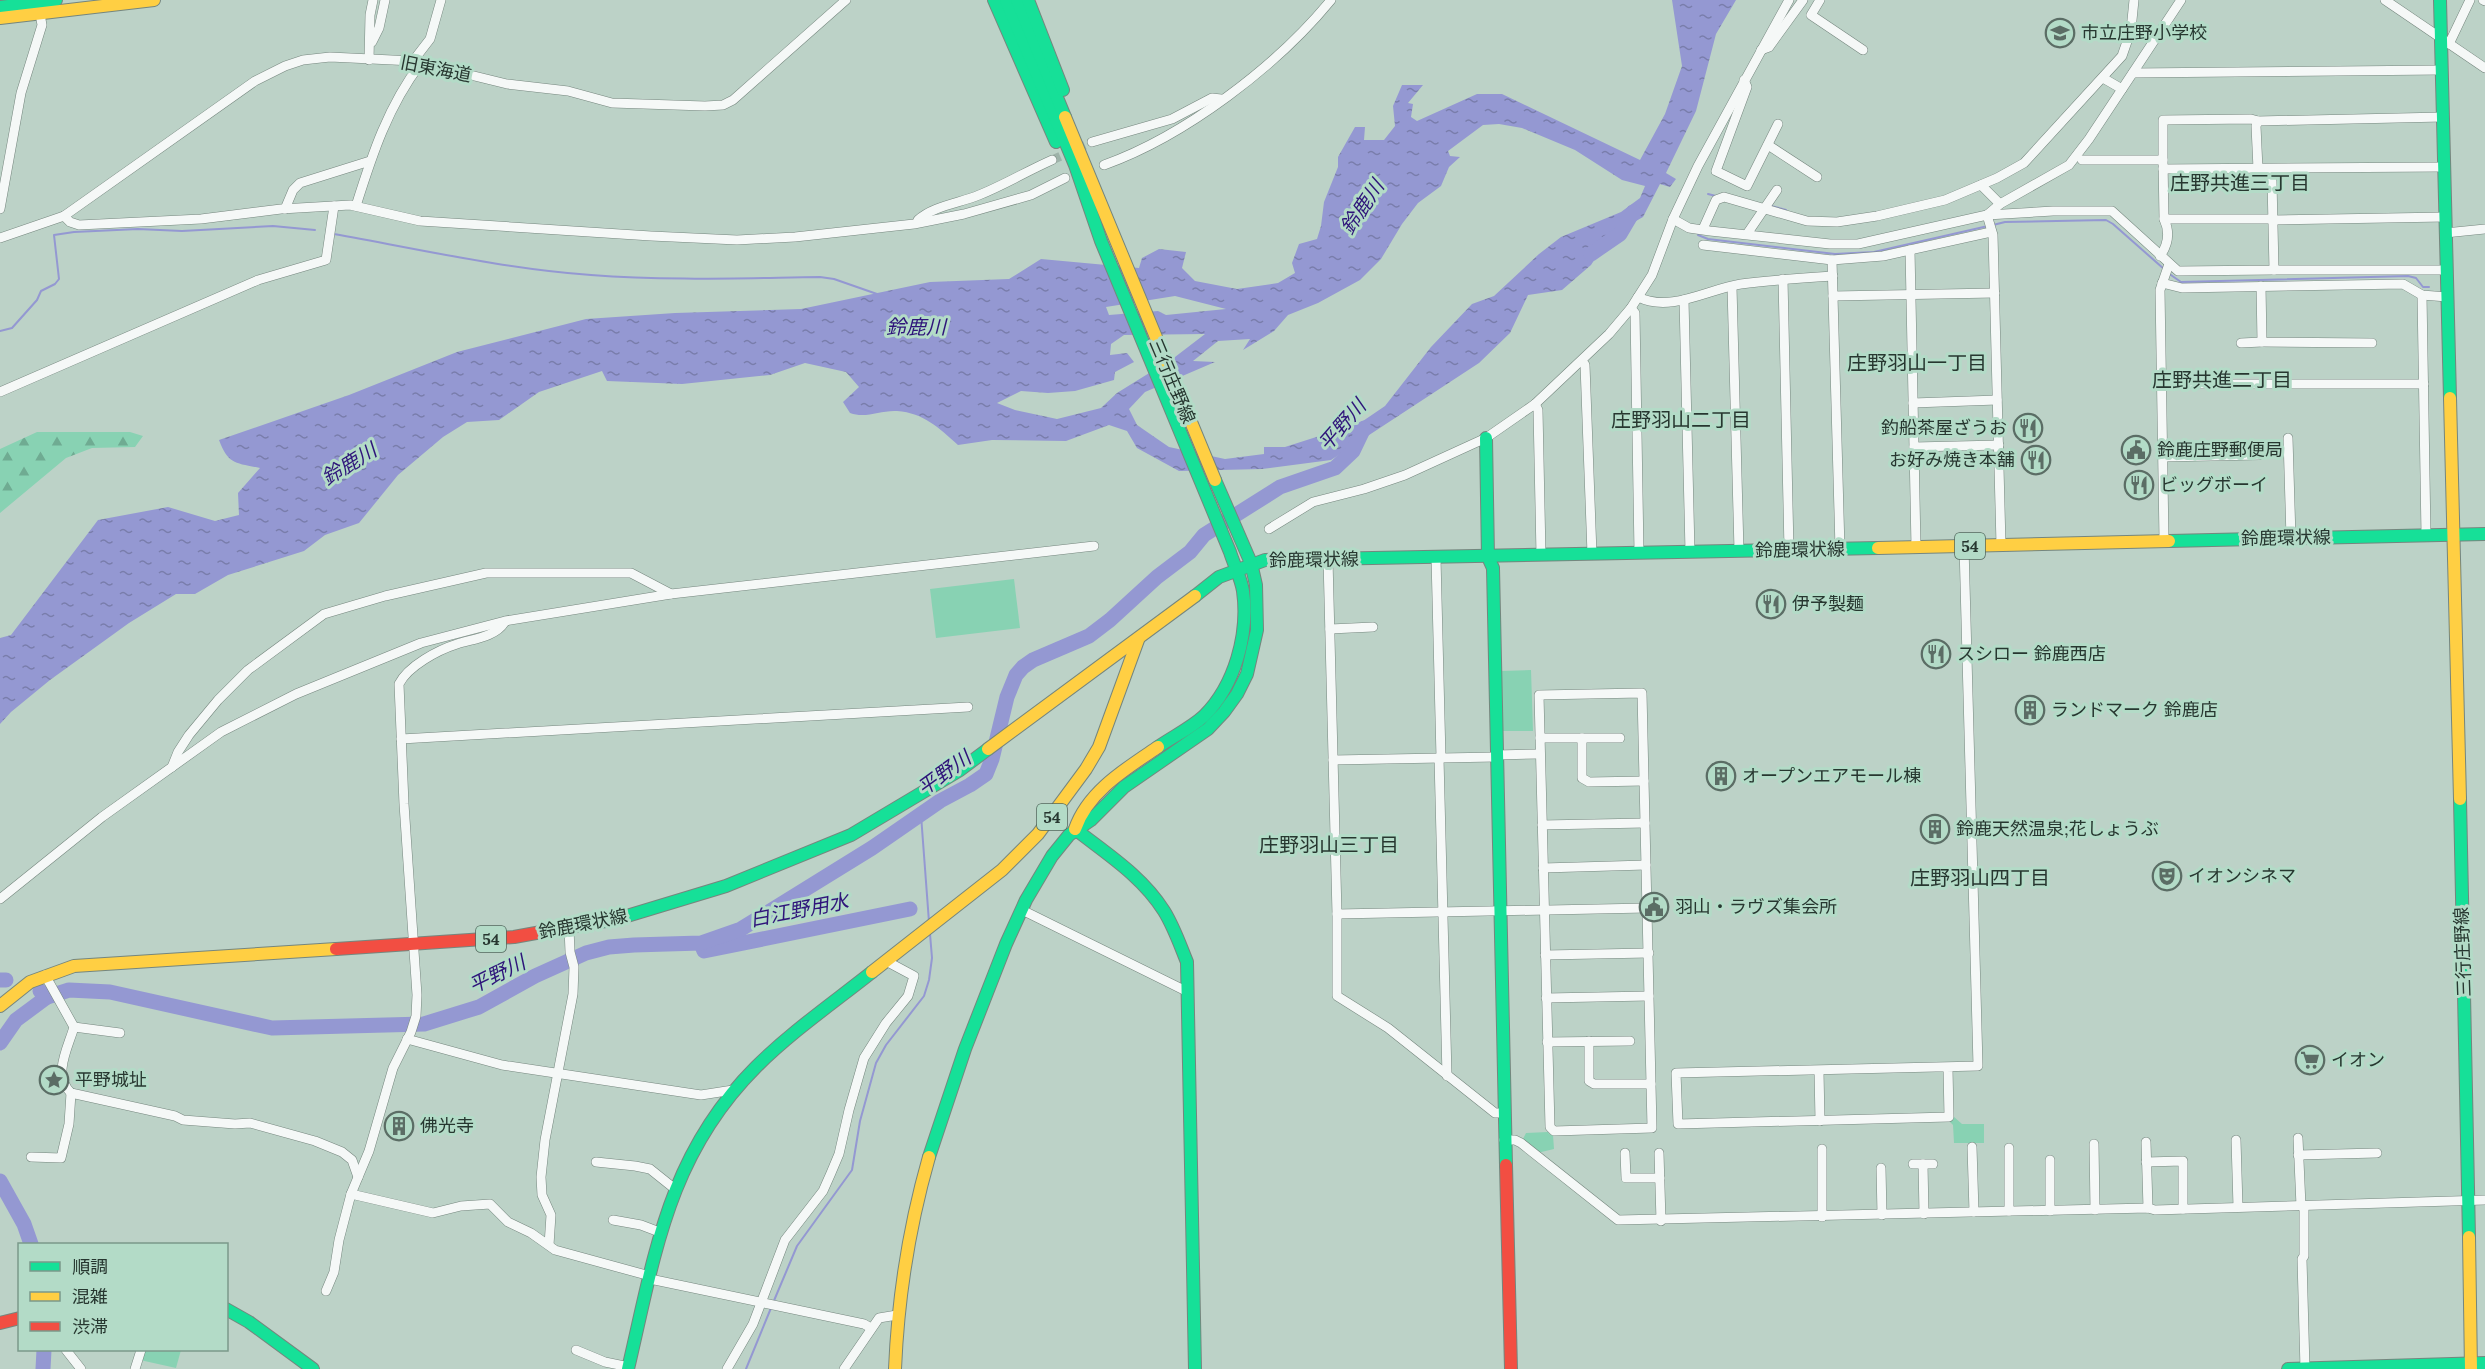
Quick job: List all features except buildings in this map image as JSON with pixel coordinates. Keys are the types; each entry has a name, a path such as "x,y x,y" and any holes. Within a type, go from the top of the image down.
{"main road":[{"path":"0,7 56,0"},
{"path":"0,18 153,0"},
{"name":"三行庄野線","path":"994,0 1042,113 1101,241 1230,552 1243,591 1242,634 1237,660 1224,692 1196,723 1163,743 1096,795 1078,815 1075,829"},
{"name":"三行庄野線","path":"1006,0 1099,196"},
{"name":"三行庄野線","path":"1017,0 1046,85 1070,172"},
{"name":"三行庄野線","path":"1028,0 1145,317 1251,563 1258,587 1260,607 1258,630 1249,669 1243,684 1230,704 1207,730 1123,788 1089,821 1075,829"},
{"name":"三行庄野線","path":"2440,0 2445,41 2442,70 2445,232 2469,1200 2471,1366"},
{"path":"1486,438 1488,557 1492,568 1511,1369"},
{"name":"鈴鹿環状線","path":"0,1006 30,982 47,981 74,966 514,937 569,928 658,908 726,886 851,835 960,770 1219,577 1251,563 1265,560 2485,534"},
{"name":"54","path":"628,1368 675,1189 693,1150 734,1090 758,1064 788,1038 1002,870 1024,850 1056,812 1099,747 1138,638"},
{"path":"1110,660 1118,670 1119,686"},
{"path":"895,1369 897,1316 910,1232 940,1118 959,1063 1022,910 1053,856 1075,829 1143,885 1164,910 1187,962 1195,1369"},
{"path":"228,1311 249,1322 313,1369"},
{"path":"0,1323 18,1318"},
{"path":"2288,1369 2471,1366 2485,1363"}],"street":[{"path":"369,60 370,15 373,0"},
{"path":"370,44 380,0"},
{"path":"370,44 379,28 385,0"},
{"path":"356,206 370,161 390,110 430,39 441,0"},
{"name":"旧東海道","path":"0,238 64,216 214,108 266,75 285,66 317,58 417,62 507,84 568,91 612,103 676,106 723,105 733,100 846,0"},
{"path":"1104,165 1158,140 1254,77 1282,53 1331,0"},
{"path":"1269,529 1313,502 1364,489 1405,475 1486,438 1535,404 1609,334 1631,308 1652,275 1673,219 1698,166 1789,0"},
{"path":"1761,50 1769,47 1803,0"},
{"path":"1820,0 1811,15 1863,50"},
{"path":"1703,229 1716,200 1724,197 1767,205 1808,221 1837,222 1877,216 1946,200 1981,186 2024,163 2116,64 2126,48 2134,0"},
{"path":"1988,217 2000,204 2069,165 2089,139 2181,0"},
{"path":"2385,0 2485,68"},
{"path":"2445,41 2470,0"},
{"path":"0,202 21,93 42,25 40,14"},
{"path":"2133,74 2442,70"},
{"path":"2103,78 2122,89"},
{"path":"1744,80 1746,87 1716,171 1748,186 1778,124"},
{"path":"1092,142 1172,119 1212,98 1221,99"},
{"path":"2160,256 2167,247 2167,226 2164,219 2163,120 2251,119 2258,121 2443,117"},
{"path":"2258,121 2256,126 2260,169 2272,181 2274,270"},
{"path":"1768,145 1817,177"},
{"path":"914,224 922,217 1006,183 1052,160"},
{"path":"2082,160 2260,169 2444,167"},
{"path":"285,209 293,190 300,183 370,161"},
{"path":"64,216 69,222 79,225 201,219 285,209 356,206 420,221 737,240 795,237 914,224 999,205 1041,191 1070,172"},
{"path":"1981,186 2000,204"},
{"path":"1746,234 1777,190"},
{"path":"0,392 258,280 326,260 334,206"},
{"path":"1673,219 1689,228 1830,244 1858,244 1988,217 2053,211 2112,210 2178,271 2274,270 2295,278 2403,284 2422,295 2448,297"},
{"path":"1988,217 1995,292 2001,545"},
{"path":"2164,219 2445,217"},
{"path":"2445,232 2485,229"},
{"path":"1703,245 1832,260 1874,258 1991,232"},
{"path":"1910,250 1916,547"},
{"path":"1832,260 1840,549"},
{"path":"2164,540 2162,283 2169,264"},
{"path":"2162,283 2182,288 2261,286 2295,278 2447,270"},
{"path":"1638,297 1649,303 1684,300 1732,286 1783,279 1833,276"},
{"path":"1783,279 1789,550"},
{"path":"1732,286 1739,551"},
{"path":"2261,286 2262,342"},
{"path":"1833,296 1995,292"},
{"path":"2422,295 2426,535"},
{"path":"1684,300 1690,552"},
{"path":"1631,308 1635,313 1639,553"},
{"path":"2241,343 2372,343"},
{"path":"1582,361 1585,365 1592,554"},
{"path":"2162,384 2424,384"},
{"path":"1913,403 1997,400"},
{"path":"1535,404 1538,410 1541,555"},
{"path":"2288,438 2291,538"},
{"path":"1914,447 1998,445"},
{"path":"2163,456 2259,455"},
{"path":"0,900 102,818 222,732 296,694 421,643 505,621 671,594 1094,546"},
{"path":"1948,1068 1949,1117 1678,1124 1676,1073 1978,1066 1964,546"},
{"path":"1436,558 1447,1076"},
{"path":"1328,559 1337,996 1388,1028 1495,1113 1504,1113"},
{"path":"172,767 189,735 218,700 248,670 324,614 385,596 486,573 631,573 671,594"},
{"path":"326,1291 334,1272 339,1240 351,1194 369,1151 393,1068 416,1016 417,995 412,944 399,684 403,676 444,650 491,633 502,627 505,621"},
{"path":"1330,629 1373,627"},
{"path":"1642,693 1652,1128 1554,1131 1550,1127 1540,754 1539,695 1642,693"},
{"path":"401,739 968,707"},
{"path":"1540,738 1620,738"},
{"path":"1582,738 1582,778 1589,782 1644,781"},
{"path":"1333,760 1540,754"},
{"path":"1542,825 1645,823"},
{"path":"1543,868 1646,865"},
{"path":"1337,914 1647,908"},
{"path":"1022,910 1188,992"},
{"path":"549,1245 551,1215 542,1195 541,1177 573,994 574,967 570,952 569,928"},
{"path":"1545,955 1648,953"},
{"path":"727,1369 746,1339 763,1304 785,1240 823,1191 831,1173 839,1154 864,1058 886,1023 908,996 914,976 886,961"},
{"path":"47,981 74,1028 61,1069 63,1083 71,1093 175,1116 183,1120 235,1124 250,1122 281,1130 342,1152 352,1160 358,1177"},
{"path":"1546,998 1649,996"},
{"path":"74,1028 120,1034"},
{"path":"409,1035 484,1061 701,1095 734,1090"},
{"path":"1589,1041 1589,1081 1594,1084 1651,1084"},
{"path":"1547,1042 1630,1041"},
{"path":"1819,1071 1820,1121"},
{"path":"31,1157 61,1158 69,1124 71,1093"},
{"path":"2298,1138 2304,1256 2302,1259 2305,1369"},
{"path":"1504,1140 1515,1140 1521,1143 1618,1220 1661,1221 2148,1208 2155,1210 2485,1200"},
{"path":"2236,1140 2238,1207"},
{"path":"2146,1142 2148,1208"},
{"path":"2094,1144 2095,1210"},
{"path":"1972,1147 1974,1212"},
{"path":"2009,1148 2009,1211"},
{"path":"1822,1149 1822,1217"},
{"path":"1625,1153 1626,1178 1660,1178"},
{"path":"1659,1153 1661,1221"},
{"path":"2298,1155 2377,1153"},
{"path":"2050,1160 2050,1211"},
{"path":"2146,1162 2182,1161 2183,1209"},
{"path":"596,1162 650,1169 675,1189"},
{"path":"1923,1164 1924,1214"},
{"path":"1881,1168 1882,1215"},
{"path":"351,1194 433,1213 461,1206 490,1204 507,1222 531,1233 555,1250 650,1278 864,1324 871,1328"},
{"path":"613,1220 641,1225 662,1233"},
{"path":"846,1369 879,1318 897,1316"},
{"path":"576,1350 605,1362 628,1368"},
{"path":"67,1351 81,1369"},
{"path":"135,1369 141,1351"}],"green space":[{"path":"37,432 130,432 143,436 135,447 92,448 66,458 0,513 0,449"},
{"path":"1014,579 1020,628 936,638 930,589"},
{"path":"1531,670 1533,731 1503,731 1501,671"},
{"path":"1953,1116 1962,1124 1984,1124 1984,1143 1954,1143 1953,1125 1949,1121"},
{"path":"1548,1132 1553,1135 1554,1149 1537,1153 1522,1141 1526,1133"},
{"path":"144,1351 181,1351 176,1368 140,1360"}],"water":[{"name":"鈴鹿川","path":"1672,0 1736,0 1716,34 1696,111 1666,173 1676,179 1670,187 1660,184 1643,217 1610,236 1591,265 1562,290 1528,295 1510,333 1479,363 1331,460 1262,469 1179,471 1137,448 1127,431 1109,425 1066,441 992,440 958,445 937,427 907,412 867,415 850,413 843,402 859,387 846,372 805,363 770,375 682,384 607,381 602,371 539,392 499,420 467,422 443,437 398,475 359,523 325,535 304,551 228,575 195,594 176,594 129,623 50,680 0,724 0,638 11,635 98,520 168,507 215,521 239,515 238,493 260,468 244,465 229,458 219,440 349,395 457,352 586,319 675,313 801,309 930,282 1009,279 1041,259 1139,268 1142,258 1159,249 1186,252 1182,268 1195,281 1237,289 1278,283 1295,273 1292,263 1299,244 1317,239 1324,202 1338,167 1338,157 1355,127 1365,127 1364,140 1384,140 1395,126 1393,106 1402,85 1423,85 1408,103 1413,104 1411,117 1417,121 1477,94 1502,94 1640,160 1665,114 1682,66","holes":["1499,124 1522,128 1575,150 1622,180 1645,186 1640,198 1621,212 1561,237 1494,296 1472,304 1431,347 1385,406 1360,423 1285,447 1264,447 1264,454 1225,459 1169,447 1137,425 1129,409 1145,392 1215,362 1193,361 1218,341 1250,339 1243,350 1274,331 1288,315 1318,303 1360,280 1381,259 1418,203 1441,186 1449,167 1460,157 1450,156 1448,151 1483,125","1175,296 1226,309 1166,315 1158,311 1109,315 1106,307","1205,334 1175,357 1117,393 1101,408 1057,419 1015,410 997,403 1021,391 1048,393 1075,391 1114,380 1115,372 1134,362 1127,353 1110,355 1111,344 1124,335"]}],"waterway":[{"path":"1708,194 1716,196"},
{"path":"1771,206 1786,210"},
{"name":"平野川","path":"1591,254 1620,234 1633,212"},
{"path":"1993,225 2005,222 2106,220 2164,269"},
{"path":"0,331 12,328 37,300 41,291 55,284 59,279 54,235 138,229 182,231 273,226 315,230"},
{"path":"1698,235 1708,239 1835,254 1874,252 1988,226"},
{"path":"334,234 494,263 559,272 677,279 820,277 834,279 877,294"},
{"path":"2168,273 2181,282 2408,276 2416,278 2423,287 2429,287"},
{"name":"平野川","path":"40,991 47,997 69,990 110,992 272,1028 424,1024 479,1007 535,976 586,953 609,947 701,943 741,929 986,774 992,759 1007,697 1016,675 1023,667 1033,660 1089,636 1157,577 1190,552 1204,535 1280,487 1335,468 1353,451 1364,428"},
{"path":"921,815 929,922"},
{"name":"白江野用水","path":"702,946 704,951 910,909"},
{"path":"773,1303 797,1246 852,1170 860,1121 876,1063 886,1045 924,996 932,958 930,934"},
{"name":"平野川","path":"0,980 6,980"},
{"name":"平野川","path":"0,1043 16,1020 47,997"},
{"name":"平野川","path":"0,1181 24,1224 31,1243"},
{"path":"746,1369 771,1308"},
{"name":"平野川","path":"43,1369 44,1351"}],"tunnel":[{"path":"1052,160 1092,142"}],"traffic: fast":[{"path":"0,7 56,0"},
{"path":"994,0 1056,142"},
{"path":"1006,0 1075,165 1101,241 1242,586 1244,624 1232,674 1215,703 1204,716 1158,747"},
{"path":"1017,0 1065,117"},
{"path":"1028,0 1063,90"},
{"path":"2440,0 2450,398"},
{"path":"1486,438 1488,557 1493,568 1506,1165"},
{"path":"929,1157 965,1049 1006,944 1026,900 1052,856 1069,835 1091,820 1124,787 1208,729 1237,694 1247,674 1257,630 1256,585 1251,563 1215,480"},
{"path":"2169,541 2485,534"},
{"path":"1195,596 1219,577 1265,560 1878,548"},
{"path":"547,931 617,919 726,886 851,835 960,770 988,749"},
{"path":"2460,799 2469,1237"},
{"path":"1075,829 1135,876 1155,898 1171,923 1187,962 1195,1369"},
{"path":"628,1369 657,1246 669,1208 684,1171 703,1135 726,1101 769,1054 872,972"},
{"path":"228,1310 249,1322 313,1369"},
{"path":"2288,1369 2485,1363"}],"traffic: slow":[{"path":"0,18 154,0"},
{"path":"1065,117 1215,480"},
{"path":"2450,398 2460,799"},
{"path":"1878,548 2169,541"},
{"path":"988,749 1195,596"},
{"path":"872,972 1002,870 1038,834 1086,769 1099,747 1138,640"},
{"path":"1075,829 1081,815 1099,792 1122,772 1158,747"},
{"path":"0,1006 30,982 74,966 336,949"},
{"path":"895,1369 906,1262 929,1157"},
{"path":"2469,1237 2471,1369"}],"traffic: jam":[{"path":"336,949 514,937 547,931"},
{"path":"1506,1165 1511,1369"},
{"path":"0,1323 18,1318"}],"place":[{"name":"市立庄野小学校","path":"2060,33"},
{"name":"釣船茶屋ざうお","path":"2028,428"},
{"name":"鈴鹿庄野郵便局","path":"2136,450"},
{"name":"お好み焼き本舗","path":"2036,460"},
{"name":"ビッグボーイ","path":"2139,485"},
{"name":"伊予製麺","path":"1771,604"},
{"name":"スシロー 鈴鹿西店","path":"1936,654"},
{"name":"ランドマーク 鈴鹿店","path":"2030,710"},
{"name":"オープンエアモール棟","path":"1721,776"},
{"name":"鈴鹿天然温泉;花しょうぶ","path":"1935,829"},
{"name":"イオンシネマ","path":"2167,876"},
{"name":"羽山・ラヴズ集会所","path":"1654,907"},
{"name":"イオン","path":"2310,1060"},
{"name":"平野城址","path":"54,1080"},
{"name":"佛光寺","path":"399,1126"}],"district":[{"name":"庄野共進三丁目","path":"2240,183"},
{"name":"庄野羽山一丁目","path":"1917,363"},
{"name":"庄野共進二丁目","path":"2222,380"},
{"name":"庄野羽山二丁目","path":"1681,420"},
{"name":"庄野羽山三丁目","path":"1329,845"},
{"name":"庄野羽山四丁目","path":"1980,878"}]}
